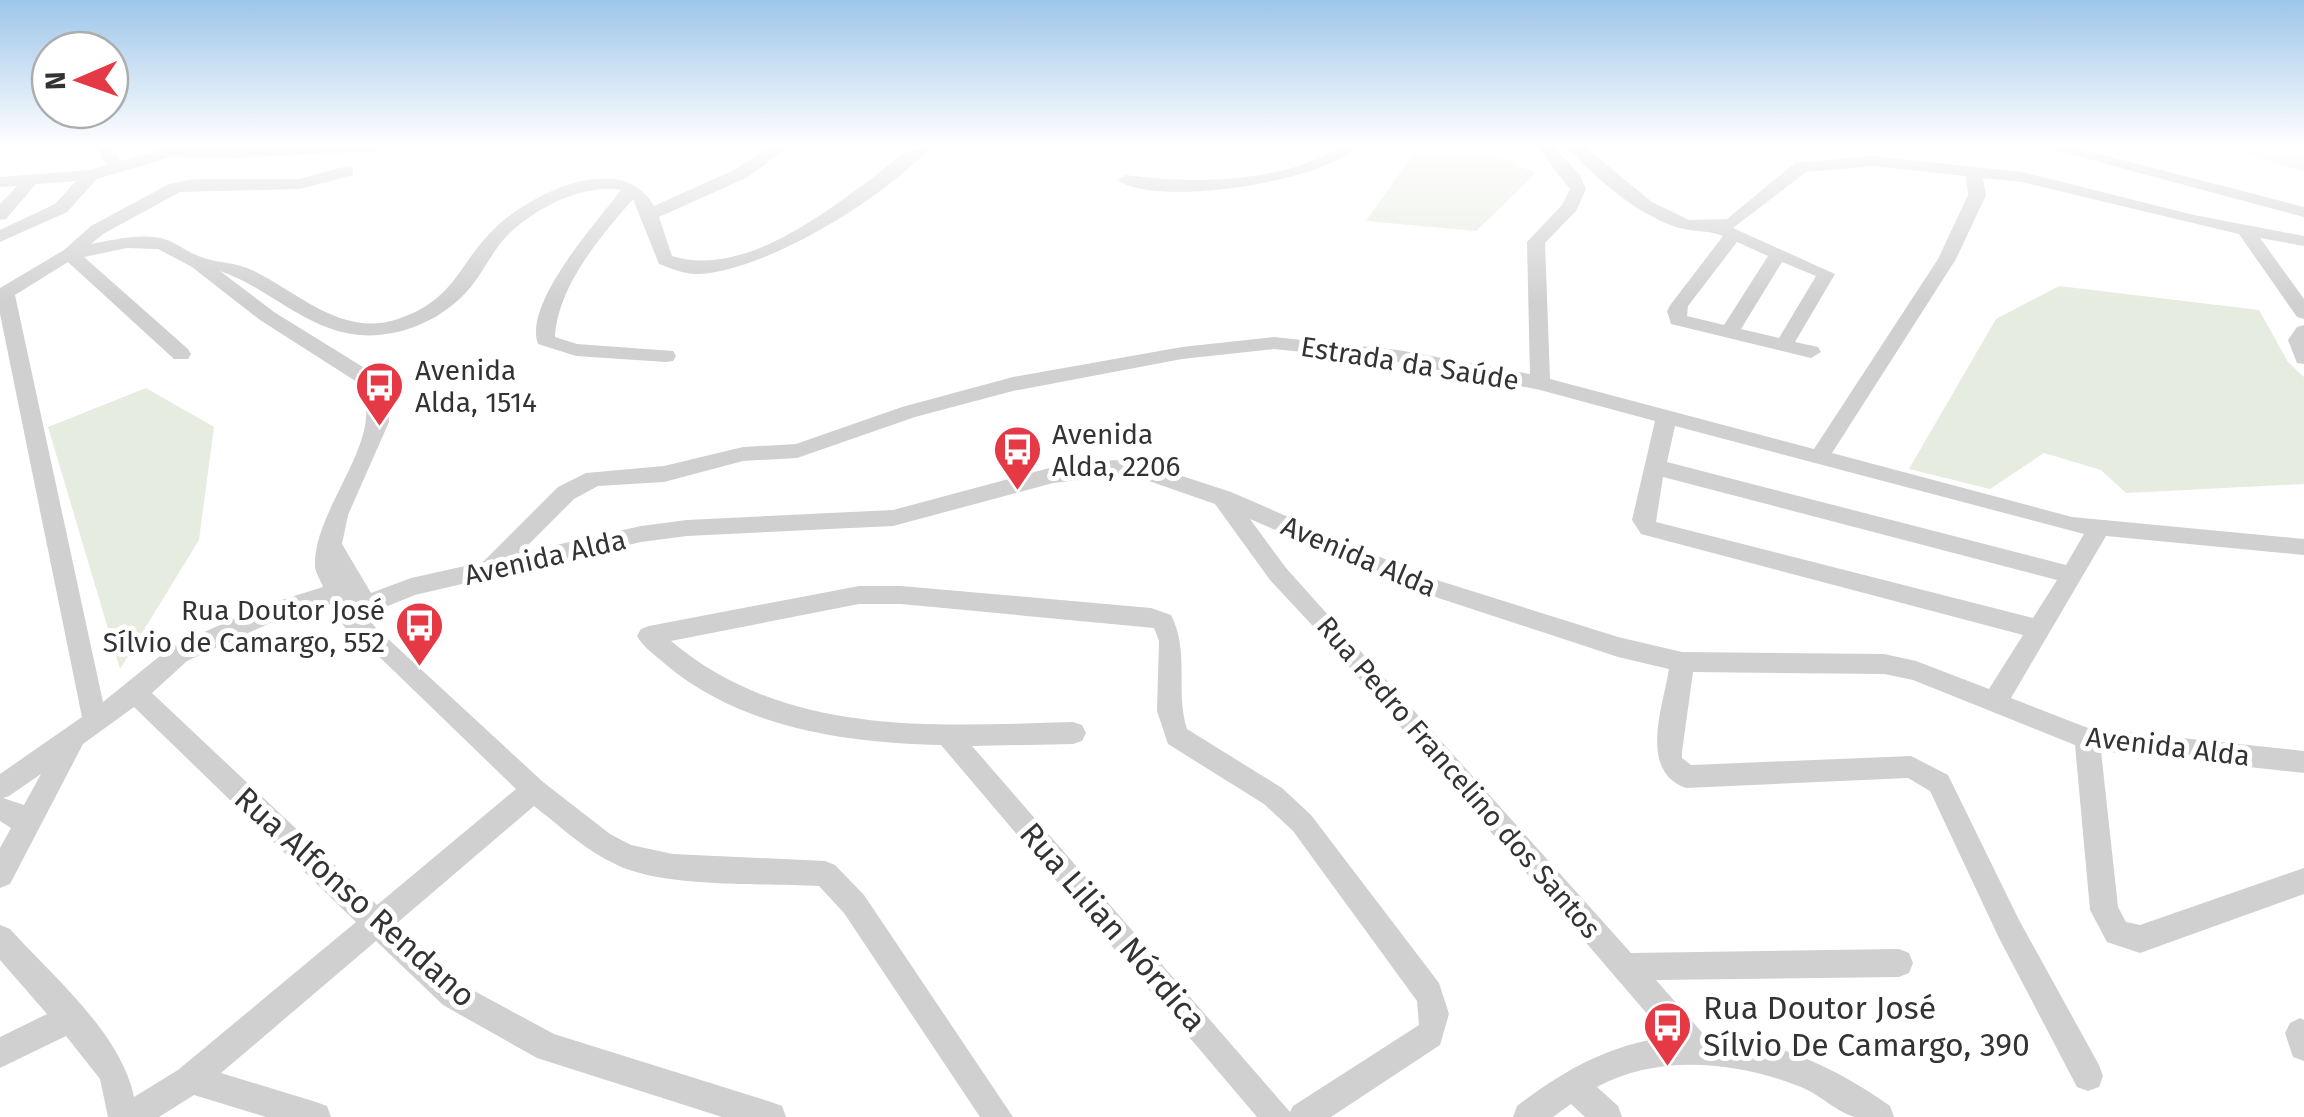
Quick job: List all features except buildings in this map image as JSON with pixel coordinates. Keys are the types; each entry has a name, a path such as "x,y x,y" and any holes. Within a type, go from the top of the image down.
{"street":[{"path":"0,237 60,208 70,198"},
{"path":"8,291 70,254 96,230 156,198"},
{"path":"198,263 223,263 335,324 357,330 380,330 408,322 455,294 495,238 514,221 559,198"},
{"path":"625,198 582,251 548,318 545,340 576,350 666,356"},
{"path":"640,198 665,260 692,271 711,270 757,253 857,198"},
{"path":"648,214 684,198"},
{"path":"1540,383 1534,298 1536,242 1574,198"},
{"path":"1641,198 1670,221 1726,231 1822,271 1826,278 1784,344"},
{"path":"1762,198 1726,231 1676,311 1683,323 1811,352"},
{"path":"1818,459 1947,260 1975,198"},
{"path":"2110,198 2246,231 2304,240"},
{"path":"2250,198 2304,212"},
{"path":"2246,231 2304,313"},
{"path":"70,254 127,243 161,244 198,263 267,316 364,377 377,395 379,422 337,516 326,568 349,596 358,628 372,635 534,790 601,843 627,857 672,866 824,874 854,904 998,1117"},
{"path":"1728,334 1779,253"},
{"path":"70,254 181,354"},
{"path":"0,270 8,291 85,729 0,876"},
{"path":"2304,331 2298,340 2304,358"},
{"name":"Estrada da Saúde","path":"489,570 566,493 594,478 664,474 743,454 797,451 967,394 1057,374 1274,343 1398,356 1540,383 1818,459 2099,529 2304,547"},
{"path":"1666,418 1643,520 1648,528 2041,630"},
{"path":"1655,467 2072,576"},
{"name":"Avenida Alda","path":"0,788 135,693 179,654 221,632 349,596 410,587 622,538 686,528 893,518 1084,470 1148,473 1223,498 1430,587 1682,662 1884,664 1916,671 2087,739 2304,762"},
{"name":"Rua Pedro Francelino dos Santos","path":"1223,498 1278,574 1700,1052"},
{"path":"1995,702 2099,529"},
{"path":"1073,733 949,737 801,721 720,692 673,661 648,636 859,595 901,595 1150,617 1164,622 1169,630 1169,710 1176,736 1273,796 1302,823 1429,993 1436,1021 1430,1034 1304,1117"},
{"path":"1682,662 1669,752 1676,772 1686,777 1911,767 1939,783 2009,929 2088,1076"},
{"name":"Rua Alfonso Rendano","path":"135,693 453,995 548,1047 771,1117"},
{"name":"Rua Lilian Nórdica","path":"949,737 1277,1117"},
{"path":"2087,739 2104,910 2118,933 2140,939 2304,880"},
{"path":"132,1117 188,1081 534,790"},
{"path":"0,809 16,814 26,826"},
{"path":"0,939 114,1074 123,1117"},
{"path":"1626,967 1899,963"},
{"path":"0,1053 70,1018"},
{"path":"1528,1117 1606,1067 1643,1056 1700,1052 1779,1062 1861,1102 1879,1117"},
{"path":"188,1081 316,1117"},
{"path":"1573,1085 1607,1117"}],"shaded area":[{"path":"1382,198 1510,198 1476,231 1366,221"},
{"path":"2059,286 2259,310 2288,362 2304,377 2304,484 2126,493 2101,470 2044,453 1990,489 1909,469 1996,319"},
{"path":"146,388 214,427 199,540 120,669 48,427"}],"place":[{"name":"Avenida Alda, 1514","path":"380,428"},
{"name":"Avenida Alda, 2206","path":"1017,492"},
{"name":"Rua Doutor José Sílvio de Camargo, 552","path":"420,668"},
{"name":"Rua Doutor José Sílvio De Camargo, 390","path":"1668,1068"}]}
